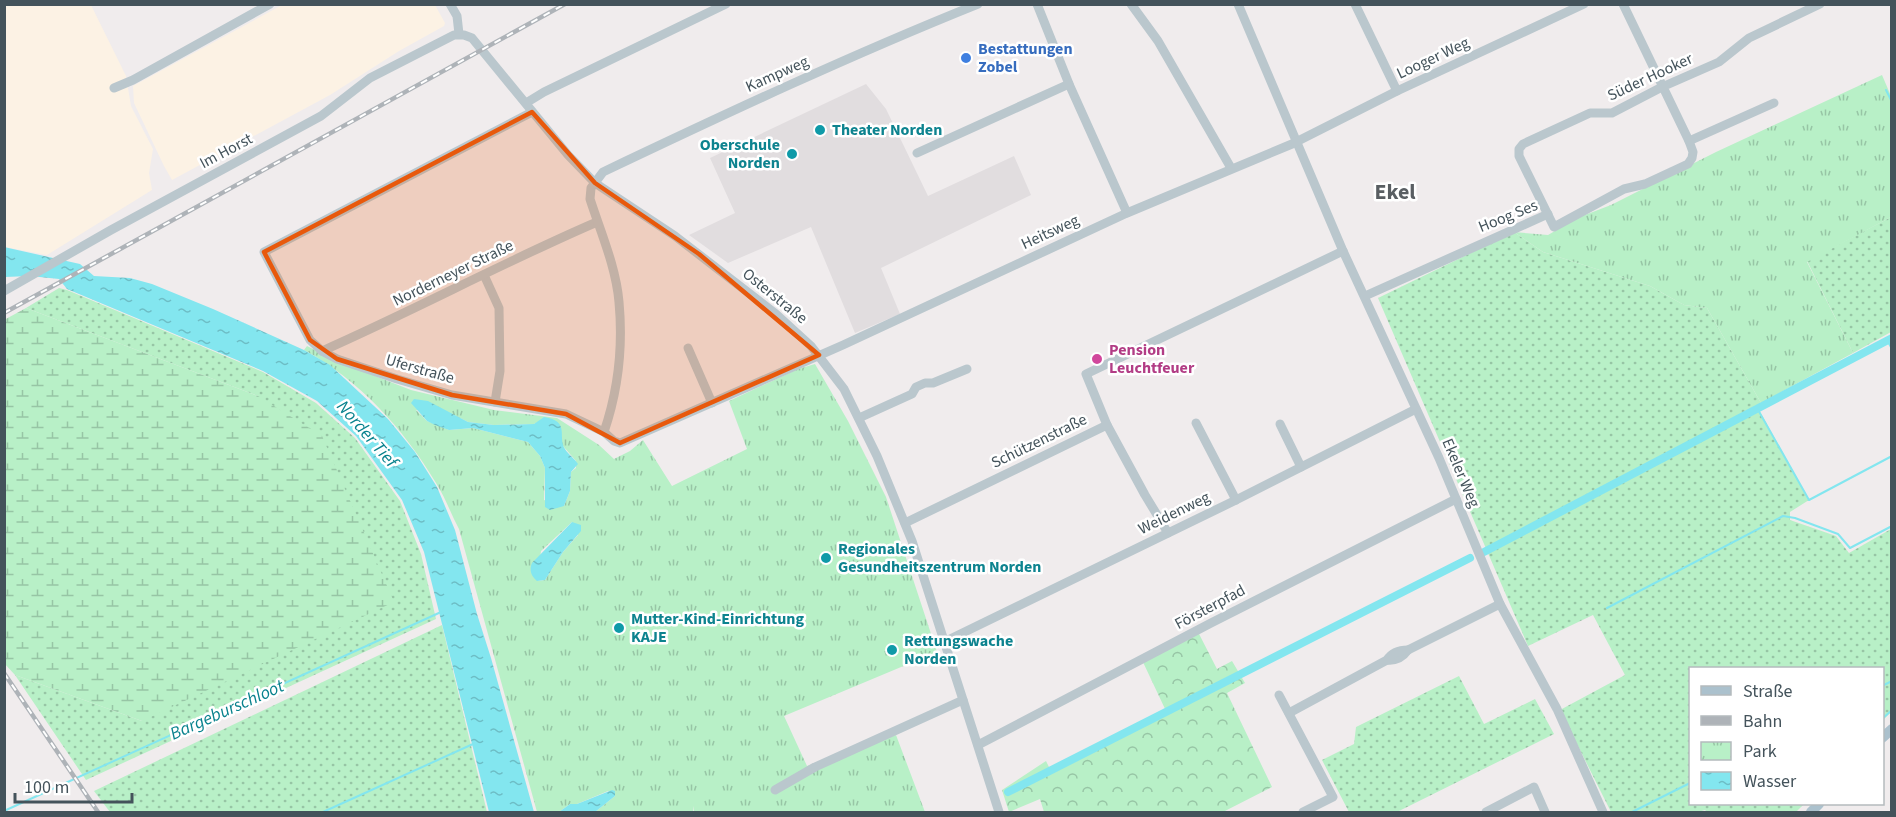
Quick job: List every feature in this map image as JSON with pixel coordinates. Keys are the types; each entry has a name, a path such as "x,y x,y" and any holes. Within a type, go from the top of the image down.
{"street":[{"path":"114,88 133,80 270,4"},
{"path":"450,4 457,16 459,34"},
{"name":"Kampweg","path":"595,183 603,172 765,95 978,4"},
{"path":"1037,4 1069,84 1127,213"},
{"path":"1131,4 1158,40 1231,168"},
{"name":"Ekeler Weg","path":"1238,4 1343,251 1416,409 1500,604 1557,710 1604,813"},
{"path":"1355,4 1397,91"},
{"name":"Looger Weg","path":"1296,142 1397,91 1584,4"},
{"path":"1623,4 1689,141 1774,103"},
{"name":"Süder Hooker","path":"1548,214 1520,156 1519,149 1523,144 1590,113 1612,113 1662,87 1719,62 1749,38 1820,4"},
{"path":"526,103 544,92 721,6"},
{"name":"Osterstraße","path":"459,34 476,40 532,112 595,183 699,254 776,314 819,355 844,389 860,418 905,523 999,813"},
{"name":"Im Horst","path":"8,289 111,230 321,116 370,78 446,38 459,34"},
{"path":"917,153 1069,84"},
{"name":"Uferstraße","path":"532,112 264,252 310,340 322,351 337,359 397,380 452,395 566,414 604,432 620,443"},
{"name":"Hoog Ses","path":"1365,296 1548,214 1554,227 1624,189 1645,184 1688,164 1693,152 1689,141"},
{"name":"Heitsweg","path":"620,443 819,355 1127,213 1296,142"},
{"path":"595,183 591,188 590,199 611,263 619,301 620,336 617,375 604,432"},
{"name":"Norderneyer Straße","path":"322,351 597,222"},
{"name":"Schützenstraße","path":"905,523 1107,425 1086,374 1343,251"},
{"path":"484,275 499,308 500,371 495,402"},
{"path":"688,348 712,403"},
{"path":"860,418 912,394 916,387 925,383 933,383 967,369"},
{"name":"Weidenweg","path":"944,642 1236,500 1416,409"},
{"path":"1196,423 1236,500"},
{"path":"1280,424 1301,467"},
{"path":"1107,425 1144,495 1168,533"},
{"name":"Försterpfad","path":"978,745 1210,623 1456,499"},
{"path":"1289,713 1387,660 1393,661 1404,656 1408,650 1500,604"},
{"path":"1279,695 1333,797 1303,813"},
{"path":"776,790 815,767 963,700"},
{"path":"1486,813 1534,787 1545,813"}],"highlighted area":[{"path":"532,112 595,183 699,254 819,355 620,443 566,414 452,395 337,359 310,340 264,252"}],"shaded area":[{"path":"4,5 91,5 126,76 131,106 153,149 149,173 152,190 47,255 5,247"},
{"path":"282,5 435,5 445,23 444,26 399,51 330,95 172,180 134,103 133,86"},
{"path":"866,84 886,109 928,196 1014,156 1031,195 881,268 900,314 855,333 811,227 728,263 689,235 735,213 710,158"}],"green space":[{"path":"1882,75 1891,96 1891,217 1807,262 1853,353 1761,403 1707,308 1684,305 1650,286 1543,252 1514,232 1548,235 1577,218 1611,205 1716,152"},
{"path":"1891,217 1891,332 1853,353 1807,261"},
{"path":"1514,232 1543,252 1650,286 1684,305 1707,308 1761,403 1758,408 1809,500 1790,512 1790,520 1836,536 1849,553 1891,529 1892,711 1884,719 1884,667 1689,667 1689,805 1803,805 1796,812 1707,812 1705,810 1698,812 1611,812 1560,710 1625,675 1593,615 1528,646 1378,298"},
{"path":"59,288 263,372 316,403 355,438 400,501 421,554 436,619 86,780 15,675 142,721 258,396 26,308"},
{"path":"26,308 258,396 322,436 394,602 142,721 15,675 4,663 4,320"},
{"path":"307,346 339,362 411,390 494,410 557,418 599,445 614,459 630,451 643,440 672,486 747,449 729,401 798,369 815,364 848,421 886,497 937,652 784,716 807,766 896,735 925,812 694,812 693,806 693,812 595,812 615,796 608,791 577,804 570,804 559,812 537,812 459,529 442,494 410,444 379,408 343,376 304,350","holes":["416,410 454,415 468,422 494,425 534,424 540,421 576,461 576,468 571,472 570,491 564,506 544,500 545,468 540,456 528,442 473,428 449,430 427,421","572,522 578,535 563,552 545,580 537,581 541,551"]},
{"path":"442,625 487,812 110,812 94,791"},
{"path":"1197,630 1217,669 1232,661 1245,683 1227,693 1272,787 1223,812 1044,812 1040,799 1009,812 1002,790 1046,761 1051,771 1166,711 1142,660"},
{"path":"1459,676 1484,724 1535,699 1554,734 1397,812 1349,812 1322,760 1354,744 1356,727"}],"water":[{"name":"Norder Tief","path":"4,247 80,264 94,276 130,278 152,284 213,309 304,350 330,365 388,419 415,452 437,487 455,530 534,812 489,812 424,552 402,500 356,436 317,401 263,371 67,289 59,279 30,276 5,277"},
{"path":"414,399 428,401 468,422 494,425 534,424 544,417 558,422 562,430 565,449 578,464 571,472 570,491 564,506 550,510 545,507 545,468 540,456 528,442 473,428 449,430 435,425 427,421 411,403"},
{"path":"572,522 581,525 581,531 563,552 545,580 537,581 531,573 532,563"},
{"path":"612,790 615,791 615,796 595,812 559,812 570,804 577,804"}],"waterway":[{"path":"1886,90 1892,102"},
{"path":"1484,552 1892,338"},
{"path":"1887,340 1892,349"},
{"path":"1757,408 1809,500 1892,456"},
{"path":"1607,608 1783,516 1795,518 1838,534 1850,548 1892,526"},
{"path":"1008,792 1470,558"},
{"name":"Bargeburschloot","path":"4,811 441,612"},
{"path":"1884,685 1892,681"},
{"path":"1884,717 1892,710"},
{"path":"323,812 473,744"},
{"path":"1632,812 1689,784"}],"railway":[{"path":"4,313 565,4"},
{"path":"4,673 98,812"}],"place":[{"name":"Bestattungen Zobel","path":"966,58"},
{"name":"Theater Norden","path":"820,130"},
{"name":"Oberschule Norden","path":"792,154"},
{"name":"Pension Leuchtfeuer","path":"1097,359"},
{"name":"Regionales Gesundheitszentrum Norden","path":"826,558"},
{"name":"Mutter-Kind-Einrichtung KAJE","path":"619,628"},
{"name":"Rettungswache Norden","path":"892,650"}],"district":[{"name":"Ekel","path":"1395,192"}]}
